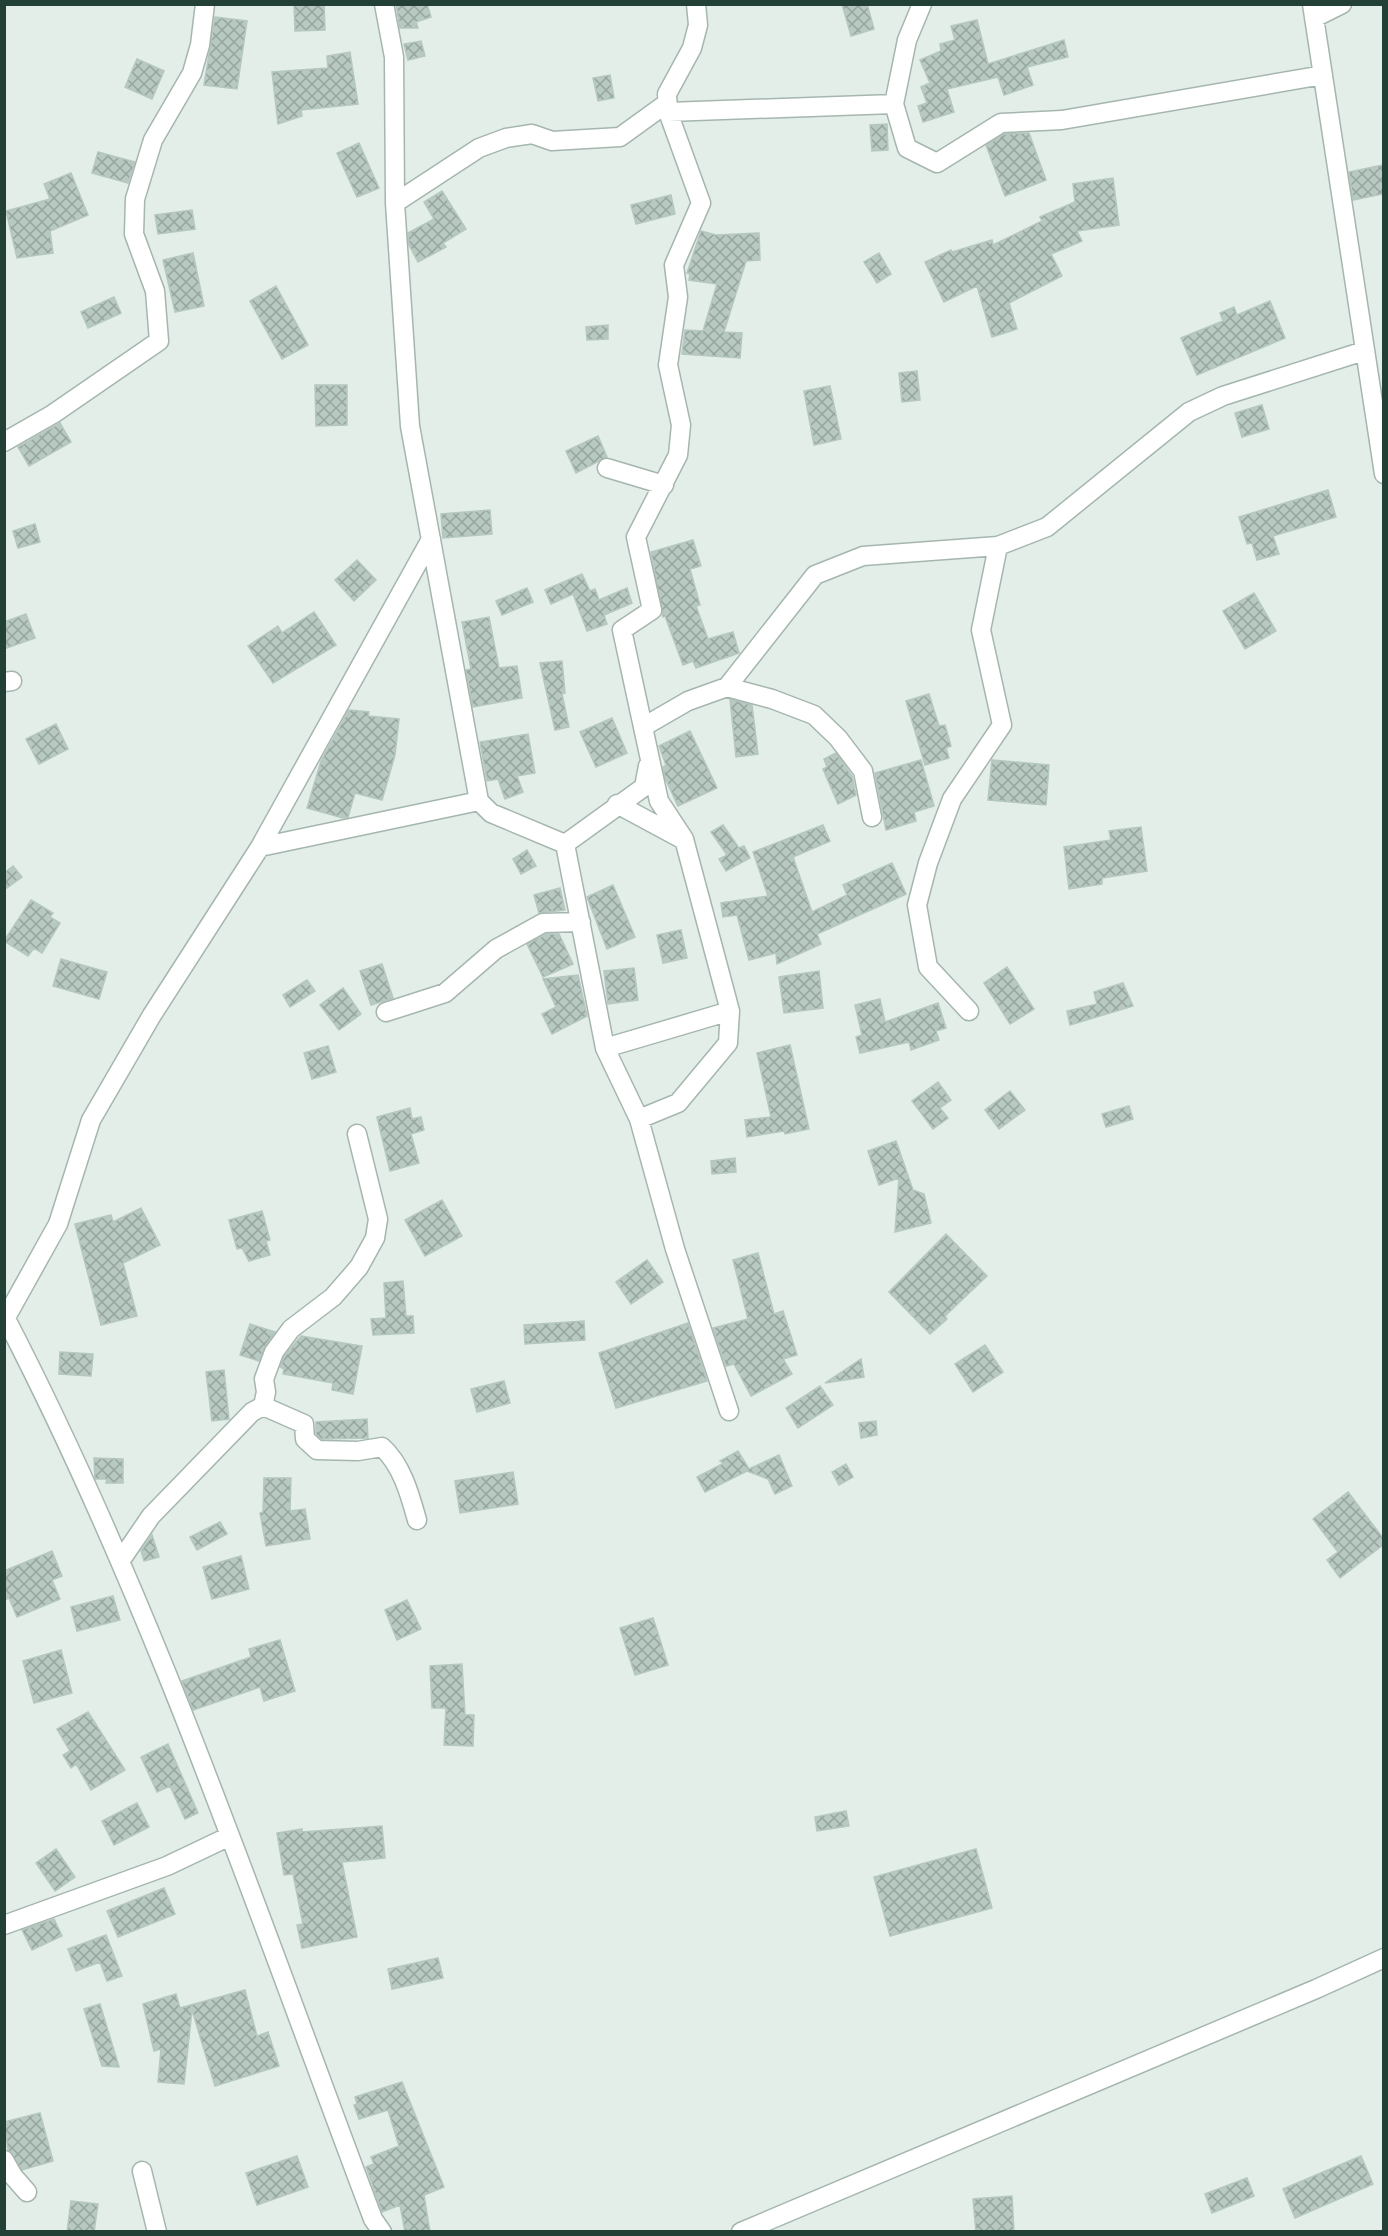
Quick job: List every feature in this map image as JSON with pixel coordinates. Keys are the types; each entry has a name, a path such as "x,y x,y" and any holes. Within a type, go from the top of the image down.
{"street":[{"path":"4,442 53,414 159,341 155,291 134,234 135,200 153,140 192,73 200,45 205,4"},
{"path":"384,4 394,57 394,203 410,426 479,801 490,813 565,844"},
{"path":"639,1119 678,1103 728,1043 730,1011 684,840 658,801 622,630 652,610 636,537 678,455 681,425 668,365 678,297 674,265 701,203 668,108 667,94 694,41 698,25 696,4"},
{"path":"922,4 907,40 894,104 907,148 937,163 1001,123 1062,120 1323,75"},
{"path":"1342,4 1313,11 1383,474"},
{"path":"394,203 479,148 506,138 532,134 552,141 620,137 668,108 894,104"},
{"path":"643,727 688,701 727,687 815,575 863,556 998,546 1047,527 1188,412 1224,396 1364,351"},
{"path":"608,468 664,485"},
{"path":"382,2232 373,2219 230,1836 121,1560 5,1318 58,1224 91,1120 152,1015 260,848 432,539"},
{"path":"969,1011 928,967 917,905 928,863 952,799 1002,725 981,630 998,546"},
{"path":"727,687 772,699 814,715 838,738 863,771 872,817"},
{"path":"565,844 644,787 649,772 648,749"},
{"path":"260,848 479,801"},
{"path":"618,804 684,840"},
{"path":"565,844 605,1048 639,1119 675,1249 729,1411"},
{"path":"386,1012 445,993 496,949 543,923 581,922"},
{"path":"605,1048 730,1011"},
{"path":"121,1560 151,1516 243,1421 263,1406 266,1392 264,1379 274,1352 291,1329 333,1297 359,1267 375,1238 378,1219 357,1134"},
{"path":"263,1406 304,1424 305,1439 317,1450 358,1451 382,1447 392,1455 417,1520"},
{"path":"4,1925 167,1866 230,1836"},
{"path":"741,2232 1294,1998 1383,1958"},
{"path":"4,2160 13,2176 27,2192"},
{"path":"142,2171 156,2232"}],"building":[{"path":"294,4 324,4 325,30 295,31"},
{"path":"396,4 427,4 431,17 416,22 418,28 400,28"},
{"path":"842,4 867,4 874,29 851,36"},
{"path":"215,17 247,21 237,89 204,85"},
{"path":"977,20 988,64 1064,40 1068,57 1027,67 1033,85 1004,95 998,77 947,89 954,112 923,122 918,106 927,103 921,87 930,83 920,60 941,51 940,44 955,40 951,26"},
{"path":"421,41 425,56 408,60 404,44"},
{"path":"350,52 358,104 301,110 302,116 278,124 272,72 328,68 327,56"},
{"path":"137,59 164,71 152,99 125,87"},
{"path":"610,75 614,98 598,101 593,78"},
{"path":"887,124 888,150 872,151 870,125"},
{"path":"1029,133 1046,180 1005,196 986,145 1004,134"},
{"path":"359,143 379,188 357,197 337,153"},
{"path":"98,152 135,162 128,183 92,173"},
{"path":"1383,165 1383,194 1353,200 1349,172"},
{"path":"71,173 88,215 50,231 53,253 17,258 6,211 50,199 44,184"},
{"path":"1113,178 1119,225 1077,231 1082,241 1051,254 1062,276 1009,303 1017,329 992,337 977,286 944,302 925,262 951,250 952,252 992,240 993,245 1042,221 1040,217 1075,202 1073,184"},
{"path":"442,191 466,229 443,243 446,247 418,262 409,245 408,233 434,219 424,202"},
{"path":"671,195 675,214 636,224 631,205"},
{"path":"192,210 195,229 158,234 155,215"},
{"path":"701,231 716,235 759,233 760,260 746,261 724,332 742,333 740,358 682,354 685,330 703,331 717,284 689,280 690,274 687,273"},
{"path":"193,253 204,306 175,312 163,260"},
{"path":"879,253 891,274 877,283 864,262"},
{"path":"276,286 308,345 282,359 250,301"},
{"path":"114,297 121,313 88,328 81,312"},
{"path":"1270,301 1285,338 1197,375 1181,338 1223,321 1220,313 1234,307 1237,315"},
{"path":"608,325 608,339 587,340 586,327"},
{"path":"917,371 920,400 902,402 899,373"},
{"path":"315,385 347,385 347,425 316,426"},
{"path":"830,386 841,439 814,445 804,391"},
{"path":"1262,405 1269,429 1242,437 1235,413"},
{"path":"60,423 71,442 29,466 18,447"},
{"path":"598,436 607,457 576,473 566,451"},
{"path":"1328,490 1336,517 1273,536 1279,554 1257,560 1252,543 1247,544 1239,517"},
{"path":"490,510 492,534 443,538 441,514"},
{"path":"35,524 40,542 18,548 13,531"},
{"path":"693,540 701,566 690,569 700,605 696,606 708,639 733,632 739,653 696,668 693,661 683,665 665,616 663,617 651,552"},
{"path":"357,560 376,580 354,601 335,580"},
{"path":"582,574 590,591 595,589 599,600 627,588 632,603 604,615 607,624 587,631 573,594 551,604 545,590"},
{"path":"527,588 533,602 502,615 496,601"},
{"path":"1254,593 1276,631 1245,649 1223,611"},
{"path":"314,612 336,645 273,683 248,646 278,626 282,633"},
{"path":"26,614 35,638 4,649 4,622"},
{"path":"489,617 499,668 517,666 522,698 473,707 466,670 471,669 462,622"},
{"path":"562,661 565,693 562,694 569,727 555,730 540,663"},
{"path":"929,694 939,726 945,725 951,746 946,748 949,758 925,765 906,701"},
{"path":"730,699 752,705 758,754 736,757"},
{"path":"349,710 369,712 368,716 399,719 395,755 382,800 355,793 348,817 343,818 307,808 321,761"},
{"path":"612,718 627,753 596,767 580,732"},
{"path":"56,724 68,749 39,764 26,739"},
{"path":"690,731 717,788 678,806 665,778 663,767 666,765 659,746"},
{"path":"528,734 535,773 517,776 523,792 505,799 498,779 487,781 480,742"},
{"path":"836,753 852,776 856,795 838,804 823,769 827,767 824,759"},
{"path":"921,760 934,806 914,812 916,821 886,830 875,773"},
{"path":"992,760 1049,765 1046,805 988,800"},
{"path":"723,825 739,848 744,846 750,858 726,871 719,859 727,855 711,832"},
{"path":"823,825 830,841 793,857 812,912 847,895 843,885 892,863 906,894 817,934 821,944 777,964 776,953 749,960 737,915 723,917 721,903 768,896 753,852"},
{"path":"1141,827 1147,871 1102,878 1102,884 1069,889 1064,847 1111,840 1109,831"},
{"path":"527,850 536,866 521,874 513,859"},
{"path":"13,866 22,877 4,890 4,873"},
{"path":"613,885 635,937 607,949 587,897"},
{"path":"560,888 565,910 539,913 534,895"},
{"path":"31,900 53,913 50,917 60,923 42,953 34,948 28,956 4,941"},
{"path":"681,930 687,958 663,963 657,935"},
{"path":"546,934 559,934 573,964 543,977 527,944"},
{"path":"61,959 107,972 99,999 53,986"},
{"path":"382,964 393,998 371,1005 360,971"},
{"path":"1007,967 1034,1009 1010,1024 984,983"},
{"path":"634,968 638,1000 608,1004 604,971"},
{"path":"819,971 823,1008 784,1013 779,977"},
{"path":"578,975 587,1016 552,1034 542,1014 556,1007 543,979"},
{"path":"307,980 315,991 290,1007 283,995"},
{"path":"1123,983 1133,1006 1070,1025 1067,1011 1097,1004 1094,992"},
{"path":"343,988 361,1014 339,1030 320,1005"},
{"path":"880,999 885,1022 938,1003 946,1028 936,1031 939,1040 911,1050 909,1042 860,1053 856,1037 862,1035 855,1005"},
{"path":"790,1045 809,1129 785,1134 784,1131 747,1137 745,1120 771,1117 757,1053"},
{"path":"328,1046 336,1072 312,1079 304,1053"},
{"path":"938,1082 951,1100 940,1108 948,1118 933,1129 912,1101"},
{"path":"1010,1091 1025,1110 999,1129 985,1110"},
{"path":"1129,1106 1133,1119 1106,1127 1102,1114"},
{"path":"410,1108 412,1119 421,1117 424,1130 411,1134 419,1163 390,1171 377,1117"},
{"path":"896,1141 913,1190 924,1194 931,1223 895,1232 899,1178 879,1185 868,1151"},
{"path":"735,1158 736,1172 712,1174 711,1161"},
{"path":"442,1200 462,1236 425,1256 405,1220"},
{"path":"141,1208 160,1245 123,1263 137,1316 101,1325 75,1224 111,1215 113,1222"},
{"path":"262,1211 270,1240 266,1241 270,1255 249,1261 242,1248 237,1249 229,1220"},
{"path":"946,1234 987,1276 945,1316 947,1319 930,1334 889,1292"},
{"path":"758,1253 774,1314 783,1311 797,1355 783,1359 792,1374 751,1396 734,1364 726,1366 713,1328 748,1319 733,1260"},
{"path":"647,1260 663,1282 631,1304 616,1282"},
{"path":"403,1281 406,1316 413,1316 414,1333 373,1335 371,1319 386,1318 384,1283"},
{"path":"584,1321 585,1340 525,1344 524,1325"},
{"path":"688,1323 707,1381 616,1408 599,1353"},
{"path":"250,1324 275,1332 265,1346 259,1361 240,1355"},
{"path":"301,1336 362,1346 353,1394 332,1390 333,1383 283,1374 284,1369 280,1367 284,1357"},
{"path":"985,1345 1003,1372 973,1392 955,1364"},
{"path":"60,1352 93,1354 91,1376 59,1374"},
{"path":"861,1359 864,1377 825,1383"},
{"path":"224,1370 229,1419 212,1421 206,1372"},
{"path":"504,1381 510,1403 477,1412 471,1389"},
{"path":"820,1386 833,1405 798,1428 786,1408"},
{"path":"367,1419 368,1438 321,1439 316,1434 316,1422"},
{"path":"876,1421 877,1435 861,1438 859,1423"},
{"path":"738,1451 749,1469 779,1455 792,1486 775,1494 768,1479 747,1471 705,1492 697,1477 724,1463 720,1461"},
{"path":"94,1458 123,1459 123,1483 106,1483 107,1479 95,1479"},
{"path":"846,1464 853,1477 839,1485 832,1472"},
{"path":"513,1472 518,1504 460,1513 455,1481"},
{"path":"264,1478 291,1478 290,1511 305,1509 310,1539 266,1546 260,1513 263,1512"},
{"path":"1348,1492 1383,1538 1383,1545 1340,1578 1327,1560 1338,1552 1313,1519"},
{"path":"220,1522 227,1534 197,1550 190,1537"},
{"path":"152,1535 159,1557 144,1561 141,1551"},
{"path":"52,1551 62,1576 52,1580 60,1599 17,1617 9,1598 4,1600 4,1571"},
{"path":"241,1556 249,1589 212,1599 203,1567"},
{"path":"113,1596 120,1620 77,1631 71,1607"},
{"path":"407,1600 421,1629 397,1640 385,1610"},
{"path":"653,1618 668,1665 635,1675 620,1628"},
{"path":"280,1640 295,1691 264,1701 260,1687 193,1710 182,1681 251,1657 249,1649"},
{"path":"61,1650 72,1693 34,1703 23,1661"},
{"path":"462,1664 465,1715 474,1715 473,1746 444,1745 446,1708 432,1708 430,1666"},
{"path":"88,1712 125,1770 91,1790 76,1764 71,1768 63,1755 70,1751 57,1729"},
{"path":"168,1744 198,1813 185,1819 170,1786 157,1792 141,1757"},
{"path":"137,1803 149,1827 114,1845 102,1821"},
{"path":"846,1811 849,1826 817,1831 815,1817"},
{"path":"382,1826 385,1858 342,1862 357,1937 302,1948 297,1925 303,1924 293,1874 284,1875 277,1833 302,1829 302,1832"},
{"path":"56,1849 75,1877 55,1891 36,1863"},
{"path":"976,1849 992,1908 890,1936 874,1877"},
{"path":"164,1888 175,1914 118,1937 107,1911"},
{"path":"54,1919 62,1936 32,1950 22,1930"},
{"path":"106,1935 122,1976 107,1981 100,1962 76,1971 68,1949"},
{"path":"438,1958 443,1978 392,1989 388,1969"},
{"path":"245,1990 257,2036 268,2032 279,2066 215,2086 192,2010 184,2084 158,2082 161,2049 154,2051 143,2004 176,1994 180,2008"},
{"path":"100,2004 119,2067 102,2066 84,2009"},
{"path":"402,2082 444,2187 424,2195 430,2232 405,2232 400,2205 382,2212 366,2167 374,2164 371,2157 399,2146 388,2110 359,2119 354,2105 357,2104 355,2097"},
{"path":"40,2113 53,2161 22,2170 8,2150 4,2122"},
{"path":"297,2156 308,2187 257,2205 246,2173"},
{"path":"1361,2156 1373,2184 1295,2218 1283,2189"},
{"path":"1247,2178 1254,2196 1212,2213 1205,2194"},
{"path":"1012,2196 1014,2232 976,2232 973,2199"},
{"path":"71,2201 98,2204 94,2232 67,2232"}]}
